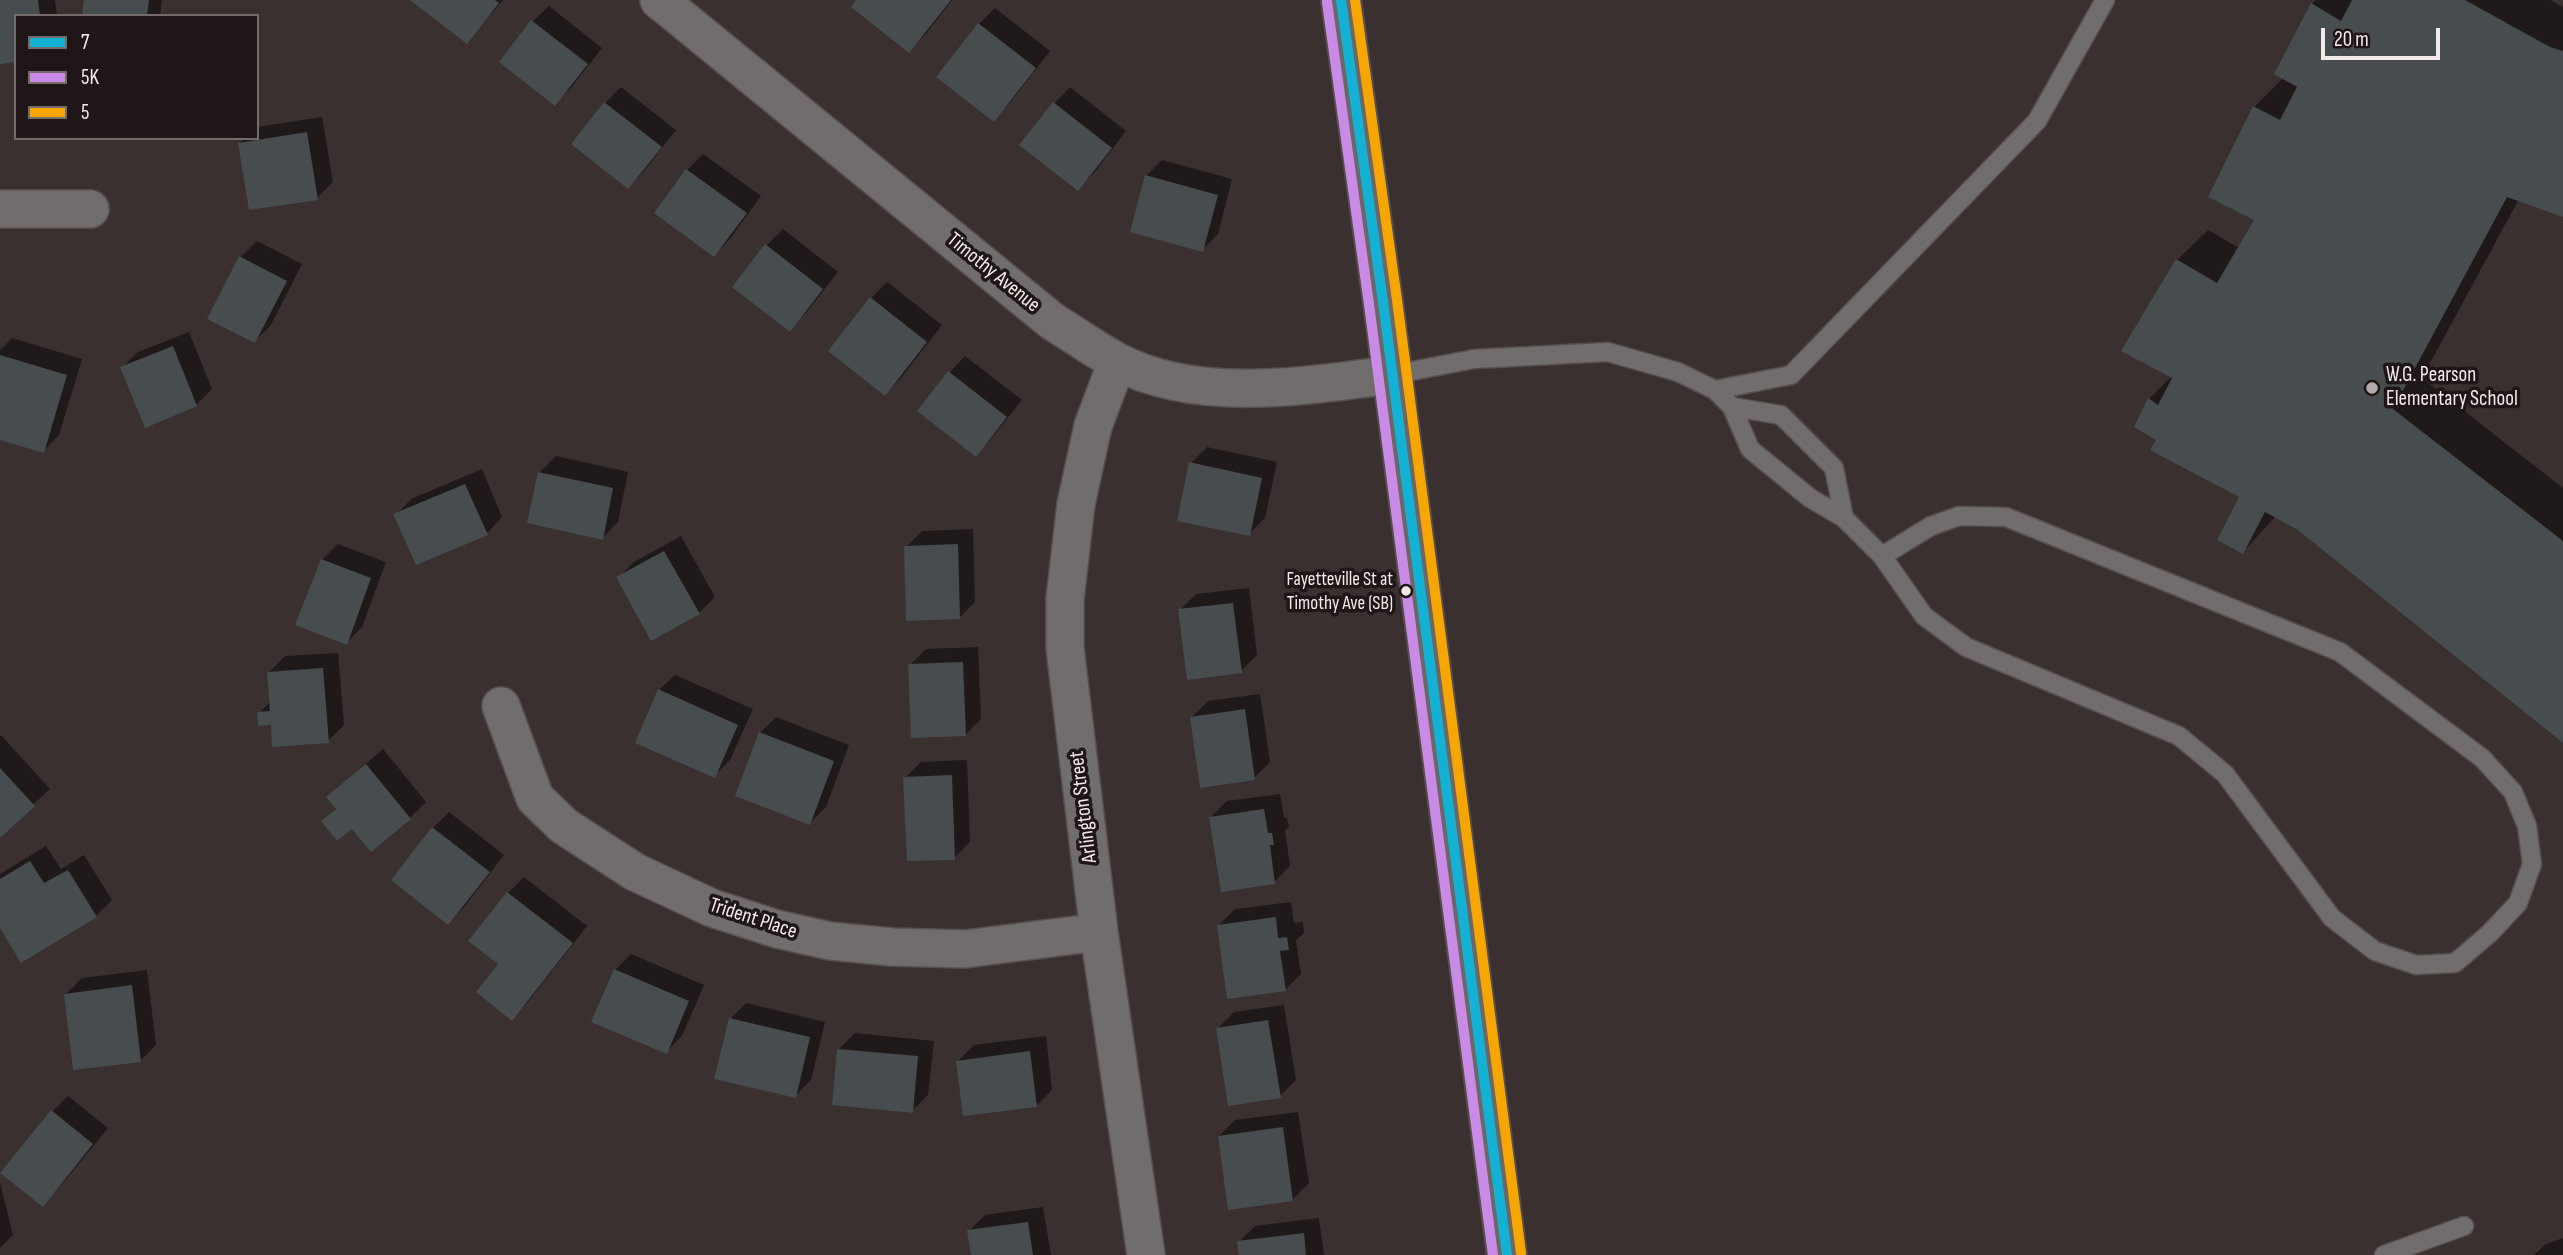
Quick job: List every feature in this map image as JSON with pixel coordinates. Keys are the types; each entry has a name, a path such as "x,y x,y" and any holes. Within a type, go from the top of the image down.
{"main road":[{"path":"1341,0 1507,1255"}],"street":[{"name":"Timothy Avenue","path":"659,0 1052,321 1117,362 1176,383 1227,388 1280,388 1391,374"},
{"path":"0,209 90,209"},
{"name":"Arlington Street","path":"1117,362 1093,426 1076,504 1065,598 1065,648 1099,932 1146,1255"},
{"name":"Trident Place","path":"501,706 535,797 565,826 635,872 712,908 778,929 830,941 892,947 965,949 1099,932"}],"lane":[{"path":"1715,390 1791,375 2037,121 2105,0"},
{"path":"1391,374 1474,359 1608,352 1678,372 1715,390 1732,407 1750,449 1810,498 1844,518 1882,556 1924,616 1966,648 2179,736 2225,774 2332,918 2375,951 2416,965 2455,963 2490,933 2518,903 2532,864 2527,826 2513,792 2482,758 2340,652 2007,517 1959,516 1931,526 1882,556"},
{"path":"1732,407 1781,415 1834,468 1844,518"},
{"path":"2384,1255 2464,1226"}],"building":[{"path":"0,0 38,0 40,14 14,14 14,62 0,64"},
{"path":"84,0 149,0 147,14 82,14"},
{"path":"410,0 495,0 499,3 467,44"},
{"path":"856,0 951,0 909,53 851,7"},
{"path":"2352,0 2465,0 2550,47 2563,51 2563,217 2507,197 2393,409 2563,541 2563,743 2298,530 2265,512 2243,554 2217,540 2239,497 2150,450 2156,440 2134,427 2148,398 2158,405 2172,378 2121,351 2176,259 2217,283 2254,220 2208,197 2253,106 2280,120 2297,87 2274,74 2311,3 2341,21"},
{"path":"531,20 588,64 555,106 499,62"},
{"path":"978,23 1036,68 994,122 936,77"},
{"path":"604,102 662,147 628,189 571,144"},
{"path":"1053,102 1112,148 1078,191 1019,145"},
{"path":"307,132 318,200 249,210 238,143"},
{"path":"686,169 747,213 714,257 654,213"},
{"path":"1145,175 1218,195 1203,252 1130,232"},
{"path":"765,244 823,289 790,332 732,287"},
{"path":"239,256 287,281 255,343 207,319"},
{"path":"870,297 927,342 885,396 828,351"},
{"path":"173,346 197,406 145,428 120,367"},
{"path":"0,355 67,375 44,453 0,440"},
{"path":"948,371 1007,417 976,457 917,411"},
{"path":"1189,462 1262,478 1250,536 1177,521"},
{"path":"538,472 613,488 603,540 527,523"},
{"path":"465,484 488,535 416,565 393,514"},
{"path":"958,544 960,619 906,621 904,546"},
{"path":"664,551 700,614 651,641 616,577"},
{"path":"321,559 371,578 347,645 295,625"},
{"path":"1233,603 1242,673 1187,680 1178,609"},
{"path":"963,662 966,736 911,738 908,664"},
{"path":"323,668 329,743 272,747 271,725 258,726 257,712 270,711 267,672"},
{"path":"658,689 738,725 715,778 635,743"},
{"path":"1245,709 1255,780 1200,788 1190,717"},
{"path":"759,732 834,761 810,825 735,796"},
{"path":"366,764 411,819 371,852 352,829 337,841 321,821 336,809 326,797"},
{"path":"0,768 35,806 0,838"},
{"path":"952,775 955,860 907,861 903,777"},
{"path":"1264,809 1268,833 1272,833 1274,845 1270,845 1275,884 1221,892 1209,817"},
{"path":"432,827 490,872 448,925 391,880"},
{"path":"30,861 44,883 68,870 97,917 21,963 0,928 0,879"},
{"path":"507,892 573,943 512,1021 476,992 498,964 468,941"},
{"path":"1276,917 1278,938 1287,937 1289,950 1280,951 1286,991 1227,999 1217,925"},
{"path":"614,969 689,1001 667,1054 591,1022"},
{"path":"132,985 141,1062 73,1070 64,994"},
{"path":"729,1018 810,1037 796,1098 714,1079"},
{"path":"1268,1020 1281,1098 1228,1106 1216,1028"},
{"path":"837,1049 918,1056 913,1113 832,1105"},
{"path":"1030,1051 1037,1107 963,1116 956,1061"},
{"path":"51,1110 93,1144 43,1207 0,1173"},
{"path":"1283,1127 1293,1201 1228,1210 1218,1136"},
{"path":"1028,1222 1033,1255 971,1255 967,1230"},
{"path":"1304,1233 1306,1255 1239,1255 1237,1241"}],"transit line":[{"name":"7","path":"1341,0 1507,1255"},
{"name":"5","path":"1355,0 1397,300 1521,1253"},
{"name":"5K","path":"1327,2 1493,1255"}],"place":[{"name":"W.G. Pearson Elementary School","path":"2372,388"},
{"name":"Fayetteville St at Timothy Ave (SB)","path":"1406,591"}]}
